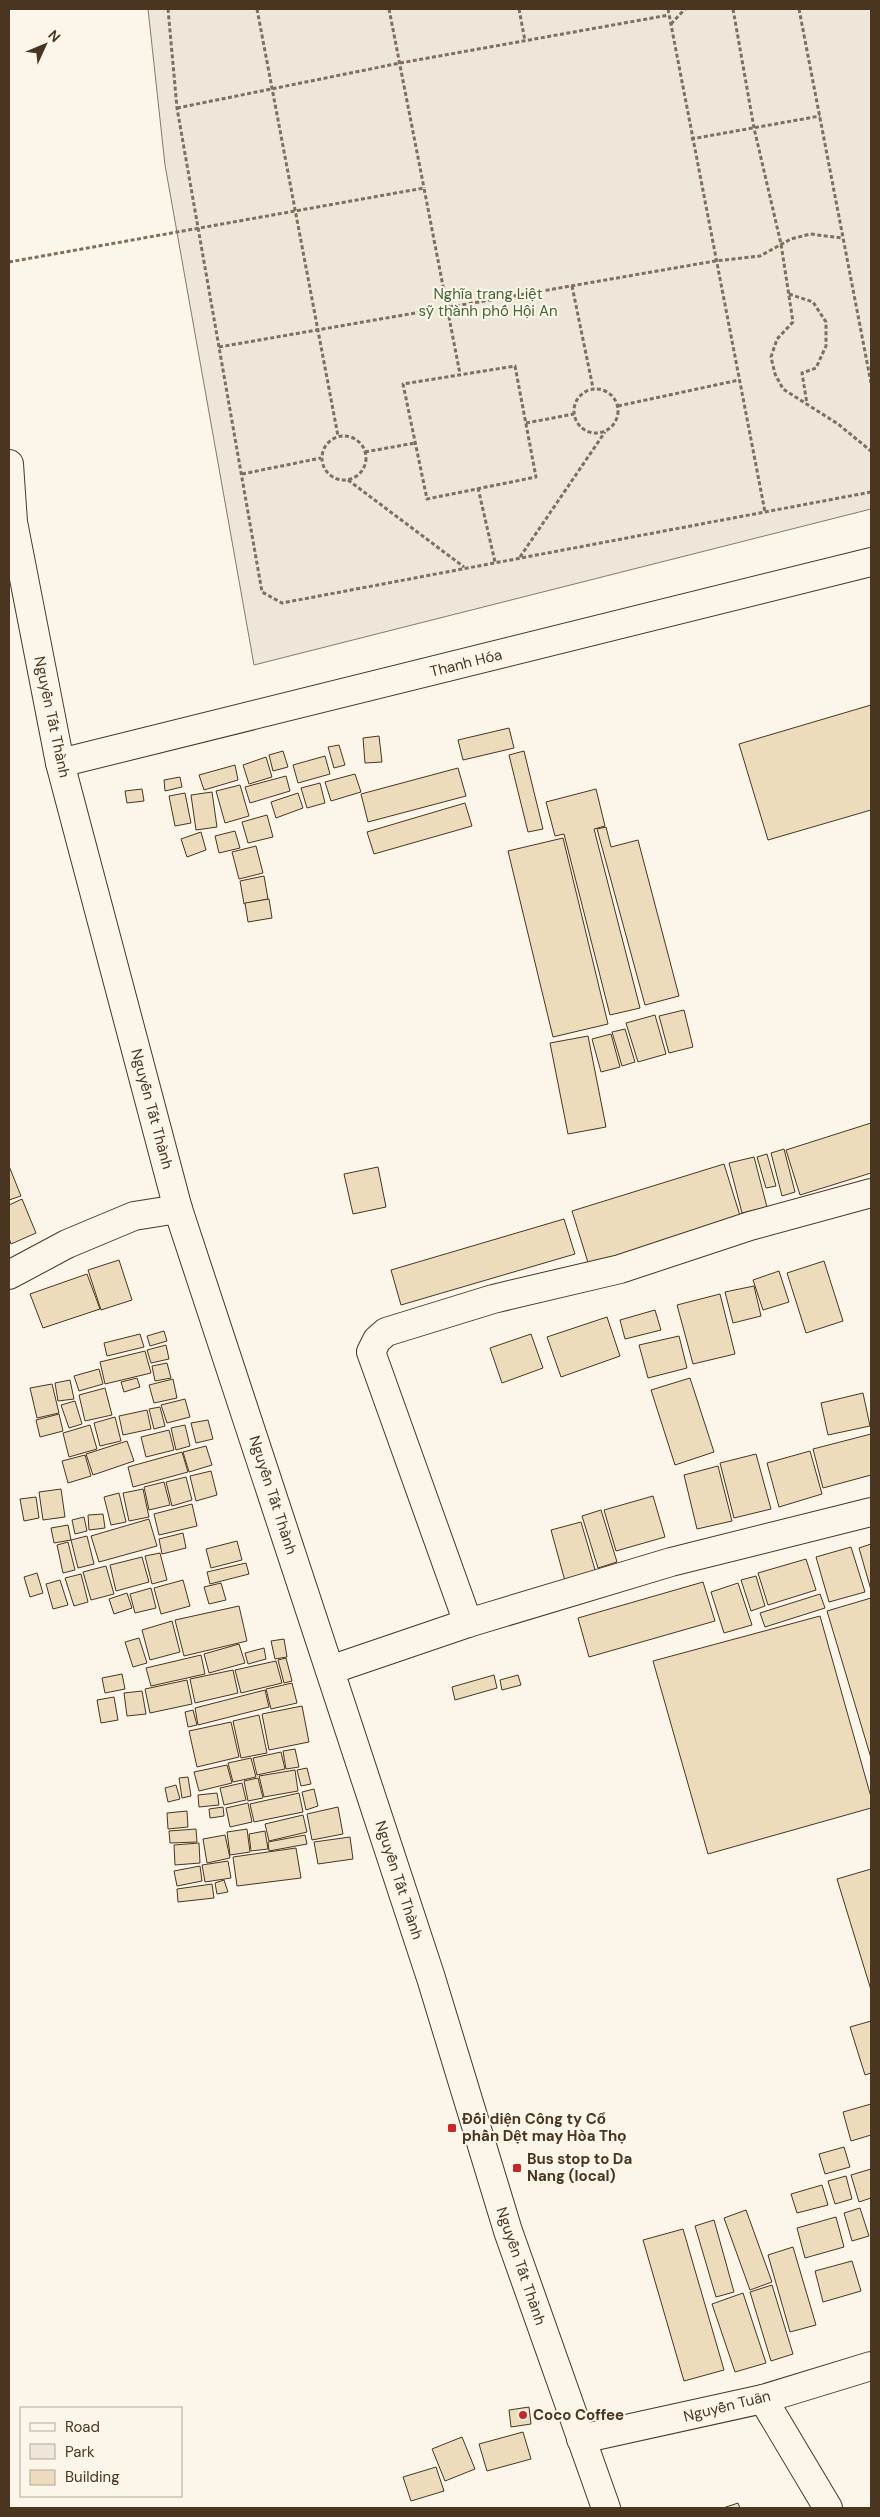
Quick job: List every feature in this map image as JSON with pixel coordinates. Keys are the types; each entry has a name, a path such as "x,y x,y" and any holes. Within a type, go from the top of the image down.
{"street":[{"name":"Nguyễn Tất Thành","path":"9,464 13,522 60,763 178,1208 432,1978 508,2230 606,2508"},
{"name":"Thanh Hóa","path":"60,763 871,562"},
{"path":"468,1623 371,1352 377,1340 386,1332 484,1302 620,1269 750,1226 871,1193"},
{"path":"9,1275 67,1244 134,1216 178,1208"},
{"path":"330,1670 468,1623 672,1562 871,1512"},
{"name":"Nguyễn Tuân","path":"581,2439 763,2399 871,2366"},
{"path":"763,2399 828,2508"}],"path":[{"path":"168,9 178,108 262,592 282,603 871,492"},
{"path":"256,9 338,436"},
{"path":"389,9 460,374"},
{"path":"520,9 526,41"},
{"path":"668,9 691,139 765,512"},
{"path":"671,24 685,9"},
{"path":"733,9 754,128 781,244 793,322 777,339 771,357 775,374 783,389 838,424 871,451"},
{"path":"799,9 871,383"},
{"path":"178,108 400,63 669,15"},
{"path":"691,139 820,116"},
{"path":"9,262 198,226 424,188"},
{"path":"219,347 715,261 760,256 781,244 810,234 842,238"},
{"path":"572,286 593,388"},
{"path":"789,294 813,302 826,322 826,346 816,368 802,373 807,404"},
{"path":"515,366 536,477 427,499 403,384 460,374 515,366"},
{"path":"618,406 739,380"},
{"path":"593,388 610,393 618,406 618,418 611,428 597,434 580,426 574,414 577,399 581,394 593,388"},
{"path":"526,423 574,414"},
{"path":"520,558 605,432"},
{"path":"338,436 352,437 361,444 365,452 366,464 361,472 348,480 338,480 329,475 322,458 328,442 338,436"},
{"path":"365,452 415,442"},
{"path":"242,474 322,458"},
{"path":"348,480 465,567"},
{"path":"478,488 495,562"}],"green space":[{"name":"Nghĩa trang Liệt sỹ thành phố Hội An","path":"148,9 871,9 871,509 254,665 165,165"}],"building":[{"path":"871,705 871,810 768,840 739,744"},
{"path":"509,728 514,748 463,760 458,740"},
{"path":"379,736 382,762 365,763 363,738"},
{"path":"339,745 345,765 334,768 328,747"},
{"path":"283,751 288,767 273,771 269,755"},
{"path":"524,751 543,829 528,832 509,755"},
{"path":"325,756 330,774 298,783 293,765"},
{"path":"266,757 272,777 249,784 243,765"},
{"path":"235,765 238,780 204,790 199,775"},
{"path":"458,768 466,796 368,822 361,794"},
{"path":"355,774 361,792 331,801 325,782"},
{"path":"286,776 290,791 250,803 245,787"},
{"path":"180,777 182,787 165,791 164,780"},
{"path":"320,783 325,803 307,808 301,788"},
{"path":"240,785 249,816 225,823 216,791"},
{"path":"142,789 144,801 127,803 125,791"},
{"path":"596,789 605,826 594,829 640,1008 610,1015 564,834 555,836 546,802"},
{"path":"212,792 217,827 196,830 191,795"},
{"path":"185,793 191,823 175,826 169,796"},
{"path":"298,793 303,808 276,818 271,802"},
{"path":"465,803 472,826 374,854 367,832"},
{"path":"267,815 273,837 248,843 242,822"},
{"path":"606,827 611,847 638,840 679,996 645,1005 597,829"},
{"path":"235,831 240,848 219,853 215,836"},
{"path":"201,832 206,850 187,857 181,839"},
{"path":"563,838 608,1024 553,1037 508,851"},
{"path":"256,846 263,873 239,879 232,852"},
{"path":"264,876 268,899 244,904 240,881"},
{"path":"269,899 272,918 248,922 245,903"},
{"path":"684,1010 693,1047 669,1053 659,1016"},
{"path":"655,1015 666,1054 638,1062 626,1023"},
{"path":"625,1029 635,1062 622,1066 612,1032"},
{"path":"611,1034 620,1067 601,1072 592,1039"},
{"path":"588,1036 606,1127 568,1134 550,1043"},
{"path":"871,1123 871,1173 800,1195 786,1150"},
{"path":"784,1149 795,1192 782,1196 771,1153"},
{"path":"767,1154 776,1186 766,1188 757,1157"},
{"path":"754,1157 767,1207 742,1213 729,1163"},
{"path":"724,1164 742,1222 590,1269 572,1211"},
{"path":"9,1166 21,1196 9,1200"},
{"path":"378,1167 386,1207 353,1214 344,1174"},
{"path":"22,1199 36,1233 11,1244 9,1238 9,1205"},
{"path":"564,1219 575,1254 401,1305 391,1270"},
{"path":"119,1260 132,1300 101,1310 88,1270"},
{"path":"824,1261 843,1321 806,1333 787,1273"},
{"path":"779,1271 789,1302 763,1310 753,1280"},
{"path":"87,1274 100,1309 43,1328 30,1294"},
{"path":"754,1286 761,1316 733,1323 725,1292"},
{"path":"720,1294 735,1354 693,1364 677,1305"},
{"path":"655,1310 661,1330 625,1339 620,1320"},
{"path":"607,1317 620,1356 561,1377 547,1337"},
{"path":"164,1331 167,1341 150,1346 147,1336"},
{"path":"140,1334 144,1347 107,1356 104,1343"},
{"path":"531,1334 543,1368 502,1383 490,1348"},
{"path":"679,1336 687,1368 648,1378 639,1345"},
{"path":"166,1345 169,1359 151,1363 147,1350"},
{"path":"145,1351 151,1373 105,1384 100,1362"},
{"path":"167,1363 171,1378 155,1381 152,1366"},
{"path":"99,1369 103,1384 79,1391 74,1376"},
{"path":"137,1378 140,1387 124,1392 121,1382"},
{"path":"690,1378 714,1452 675,1465 651,1390"},
{"path":"173,1379 177,1398 154,1403 149,1385"},
{"path":"70,1380 74,1399 58,1401 55,1383"},
{"path":"52,1384 59,1413 37,1418 30,1388"},
{"path":"105,1388 112,1415 85,1421 79,1395"},
{"path":"863,1393 870,1426 828,1435 821,1403"},
{"path":"185,1399 190,1417 167,1423 161,1405"},
{"path":"75,1401 82,1424 69,1428 61,1405"},
{"path":"160,1407 165,1426 154,1429 149,1409"},
{"path":"147,1410 151,1429 123,1435 119,1416"},
{"path":"59,1414 63,1431 40,1437 36,1420"},
{"path":"115,1417 121,1441 100,1446 94,1423"},
{"path":"208,1420 213,1439 196,1443 191,1423"},
{"path":"90,1425 97,1449 69,1457 63,1433"},
{"path":"185,1425 190,1446 176,1450 171,1428"},
{"path":"169,1430 174,1450 146,1457 141,1437"},
{"path":"871,1434 871,1475 823,1488 813,1449"},
{"path":"127,1441 134,1461 93,1475 86,1454"},
{"path":"206,1446 212,1465 189,1472 183,1452"},
{"path":"810,1451 822,1494 779,1507 767,1463"},
{"path":"182,1452 188,1472 133,1487 128,1467"},
{"path":"756,1454 771,1509 734,1518 720,1463"},
{"path":"85,1455 91,1476 68,1483 62,1461"},
{"path":"718,1466 732,1521 697,1529 684,1475"},
{"path":"211,1471 217,1495 196,1501 190,1476"},
{"path":"186,1477 192,1500 172,1506 166,1482"},
{"path":"164,1482 170,1505 149,1510 144,1487"},
{"path":"61,1489 65,1517 43,1520 39,1492"},
{"path":"143,1489 149,1517 129,1521 123,1493"},
{"path":"119,1493 126,1522 111,1525 104,1497"},
{"path":"653,1496 665,1537 616,1551 604,1510"},
{"path":"36,1497 39,1518 24,1521 20,1499"},
{"path":"192,1504 197,1526 159,1535 154,1514"},
{"path":"601,1510 617,1562 598,1568 582,1516"},
{"path":"103,1514 105,1528 89,1530 88,1515"},
{"path":"84,1517 87,1531 75,1534 72,1520"},
{"path":"149,1519 157,1546 99,1562 91,1536"},
{"path":"581,1522 596,1573 565,1581 551,1530"},
{"path":"68,1525 71,1540 54,1543 51,1528"},
{"path":"183,1533 186,1548 162,1554 159,1539"},
{"path":"87,1536 94,1564 78,1568 71,1540"},
{"path":"237,1541 242,1560 211,1568 206,1549"},
{"path":"68,1542 75,1570 63,1573 57,1545"},
{"path":"871,1544 871,1590 859,1548"},
{"path":"851,1547 865,1592 829,1602 816,1557"},
{"path":"160,1553 167,1580 152,1584 145,1556"},
{"path":"142,1557 149,1582 116,1591 110,1565"},
{"path":"806,1559 816,1590 768,1605 758,1573"},
{"path":"246,1563 249,1574 210,1584 207,1572"},
{"path":"106,1566 114,1594 91,1600 83,1572"},
{"path":"37,1573 43,1593 30,1597 24,1577"},
{"path":"81,1574 88,1602 74,1606 65,1578"},
{"path":"756,1576 765,1606 751,1611 741,1580"},
{"path":"60,1580 68,1605 53,1609 46,1584"},
{"path":"183,1580 190,1606 161,1614 154,1588"},
{"path":"703,1582 715,1621 589,1657 578,1618"},
{"path":"221,1583 226,1600 209,1604 204,1587"},
{"path":"738,1583 752,1625 724,1633 711,1592"},
{"path":"151,1588 156,1608 135,1613 130,1594"},
{"path":"127,1593 132,1608 114,1614 109,1599"},
{"path":"820,1594 825,1608 765,1627 760,1613"},
{"path":"871,1598 871,1758 827,1611"},
{"path":"239,1606 247,1641 184,1656 175,1620"},
{"path":"820,1616 871,1797 871,1808 708,1854 653,1661"},
{"path":"172,1621 180,1652 150,1660 142,1630"},
{"path":"139,1638 147,1663 133,1667 125,1642"},
{"path":"284,1639 287,1657 275,1659 271,1641"},
{"path":"239,1644 245,1663 209,1673 204,1654"},
{"path":"264,1648 266,1659 248,1664 245,1653"},
{"path":"201,1655 205,1674 151,1686 146,1668"},
{"path":"286,1658 292,1681 284,1683 278,1660"},
{"path":"276,1661 282,1683 241,1693 235,1670"},
{"path":"233,1670 238,1693 195,1703 190,1679"},
{"path":"122,1674 125,1689 105,1693 102,1678"},
{"path":"494,1675 497,1688 455,1700 452,1687"},
{"path":"518,1675 521,1685 502,1690 500,1680"},
{"path":"187,1680 192,1704 150,1713 145,1689"},
{"path":"292,1683 297,1703 271,1709 266,1689"},
{"path":"265,1690 269,1707 198,1725 195,1708"},
{"path":"142,1691 146,1714 127,1716 124,1693"},
{"path":"114,1697 118,1720 101,1723 97,1700"},
{"path":"302,1706 309,1742 269,1750 262,1714"},
{"path":"193,1710 197,1725 188,1727 185,1712"},
{"path":"259,1715 267,1753 241,1758 233,1721"},
{"path":"231,1722 239,1757 197,1767 189,1731"},
{"path":"295,1749 299,1767 286,1769 283,1751"},
{"path":"281,1752 285,1769 257,1775 253,1758"},
{"path":"251,1758 256,1777 233,1782 228,1763"},
{"path":"227,1765 232,1783 199,1791 194,1772"},
{"path":"307,1768 311,1784 301,1786 297,1770"},
{"path":"295,1770 298,1791 264,1797 259,1776"},
{"path":"188,1777 191,1796 182,1798 179,1778"},
{"path":"258,1778 263,1798 248,1801 244,1781"},
{"path":"242,1783 246,1800 224,1805 220,1788"},
{"path":"176,1785 180,1799 168,1802 165,1788"},
{"path":"314,1789 318,1806 306,1810 302,1792"},
{"path":"217,1793 219,1805 199,1807 198,1795"},
{"path":"299,1793 303,1812 254,1822 250,1804"},
{"path":"248,1803 252,1822 230,1827 226,1808"},
{"path":"223,1807 224,1816 210,1818 209,1809"},
{"path":"338,1807 343,1834 312,1840 307,1814"},
{"path":"187,1811 188,1827 168,1829 167,1813"},
{"path":"303,1815 307,1832 269,1841 265,1824"},
{"path":"196,1829 197,1842 170,1843 169,1831"},
{"path":"247,1829 250,1852 230,1855 227,1832"},
{"path":"265,1831 268,1849 251,1851 249,1834"},
{"path":"225,1835 230,1858 207,1863 203,1839"},
{"path":"305,1835 307,1844 269,1851 268,1842"},
{"path":"350,1837 353,1859 318,1864 314,1842"},
{"path":"199,1843 200,1863 175,1865 174,1845"},
{"path":"296,1848 301,1878 237,1886 233,1857"},
{"path":"228,1861 231,1878 205,1882 202,1865"},
{"path":"200,1866 202,1881 177,1886 174,1871"},
{"path":"871,1869 871,1990 837,1879"},
{"path":"224,1880 228,1892 217,1894 215,1883"},
{"path":"212,1884 214,1898 178,1902 177,1889"},
{"path":"871,2021 871,2073 865,2075 850,2027"},
{"path":"871,2104 871,2135 851,2141 843,2112"},
{"path":"844,2147 850,2167 825,2174 819,2154"},
{"path":"871,2169 871,2198 859,2202 851,2175"},
{"path":"846,2176 852,2199 835,2204 828,2181"},
{"path":"822,2185 828,2205 797,2213 791,2194"},
{"path":"860,2208 869,2236 852,2241 844,2213"},
{"path":"746,2210 772,2282 750,2290 724,2218"},
{"path":"836,2217 844,2247 805,2258 797,2228"},
{"path":"714,2220 734,2292 716,2297 695,2226"},
{"path":"683,2229 724,2370 684,2381 643,2240"},
{"path":"793,2247 816,2325 790,2332 768,2255"},
{"path":"852,2261 861,2291 823,2302 815,2271"},
{"path":"772,2285 793,2354 771,2361 750,2292"},
{"path":"743,2293 766,2363 735,2372 712,2304"},
{"path":"529,2407 531,2424 511,2427 509,2410"},
{"path":"523,2432 531,2459 487,2471 479,2444"},
{"path":"462,2437 475,2469 445,2481 432,2449"},
{"path":"436,2467 444,2491 411,2501 403,2477"},
{"path":"738,2503 740,2508 723,2508"}],"place":[{"name":"Đối diện Công ty Cổ phần Dệt may Hòa Thọ","path":"452,2128"},
{"name":"Bus stop to Da Nang (local)","path":"517,2168"},
{"name":"Coco Coffee","path":"523,2415"}]}
